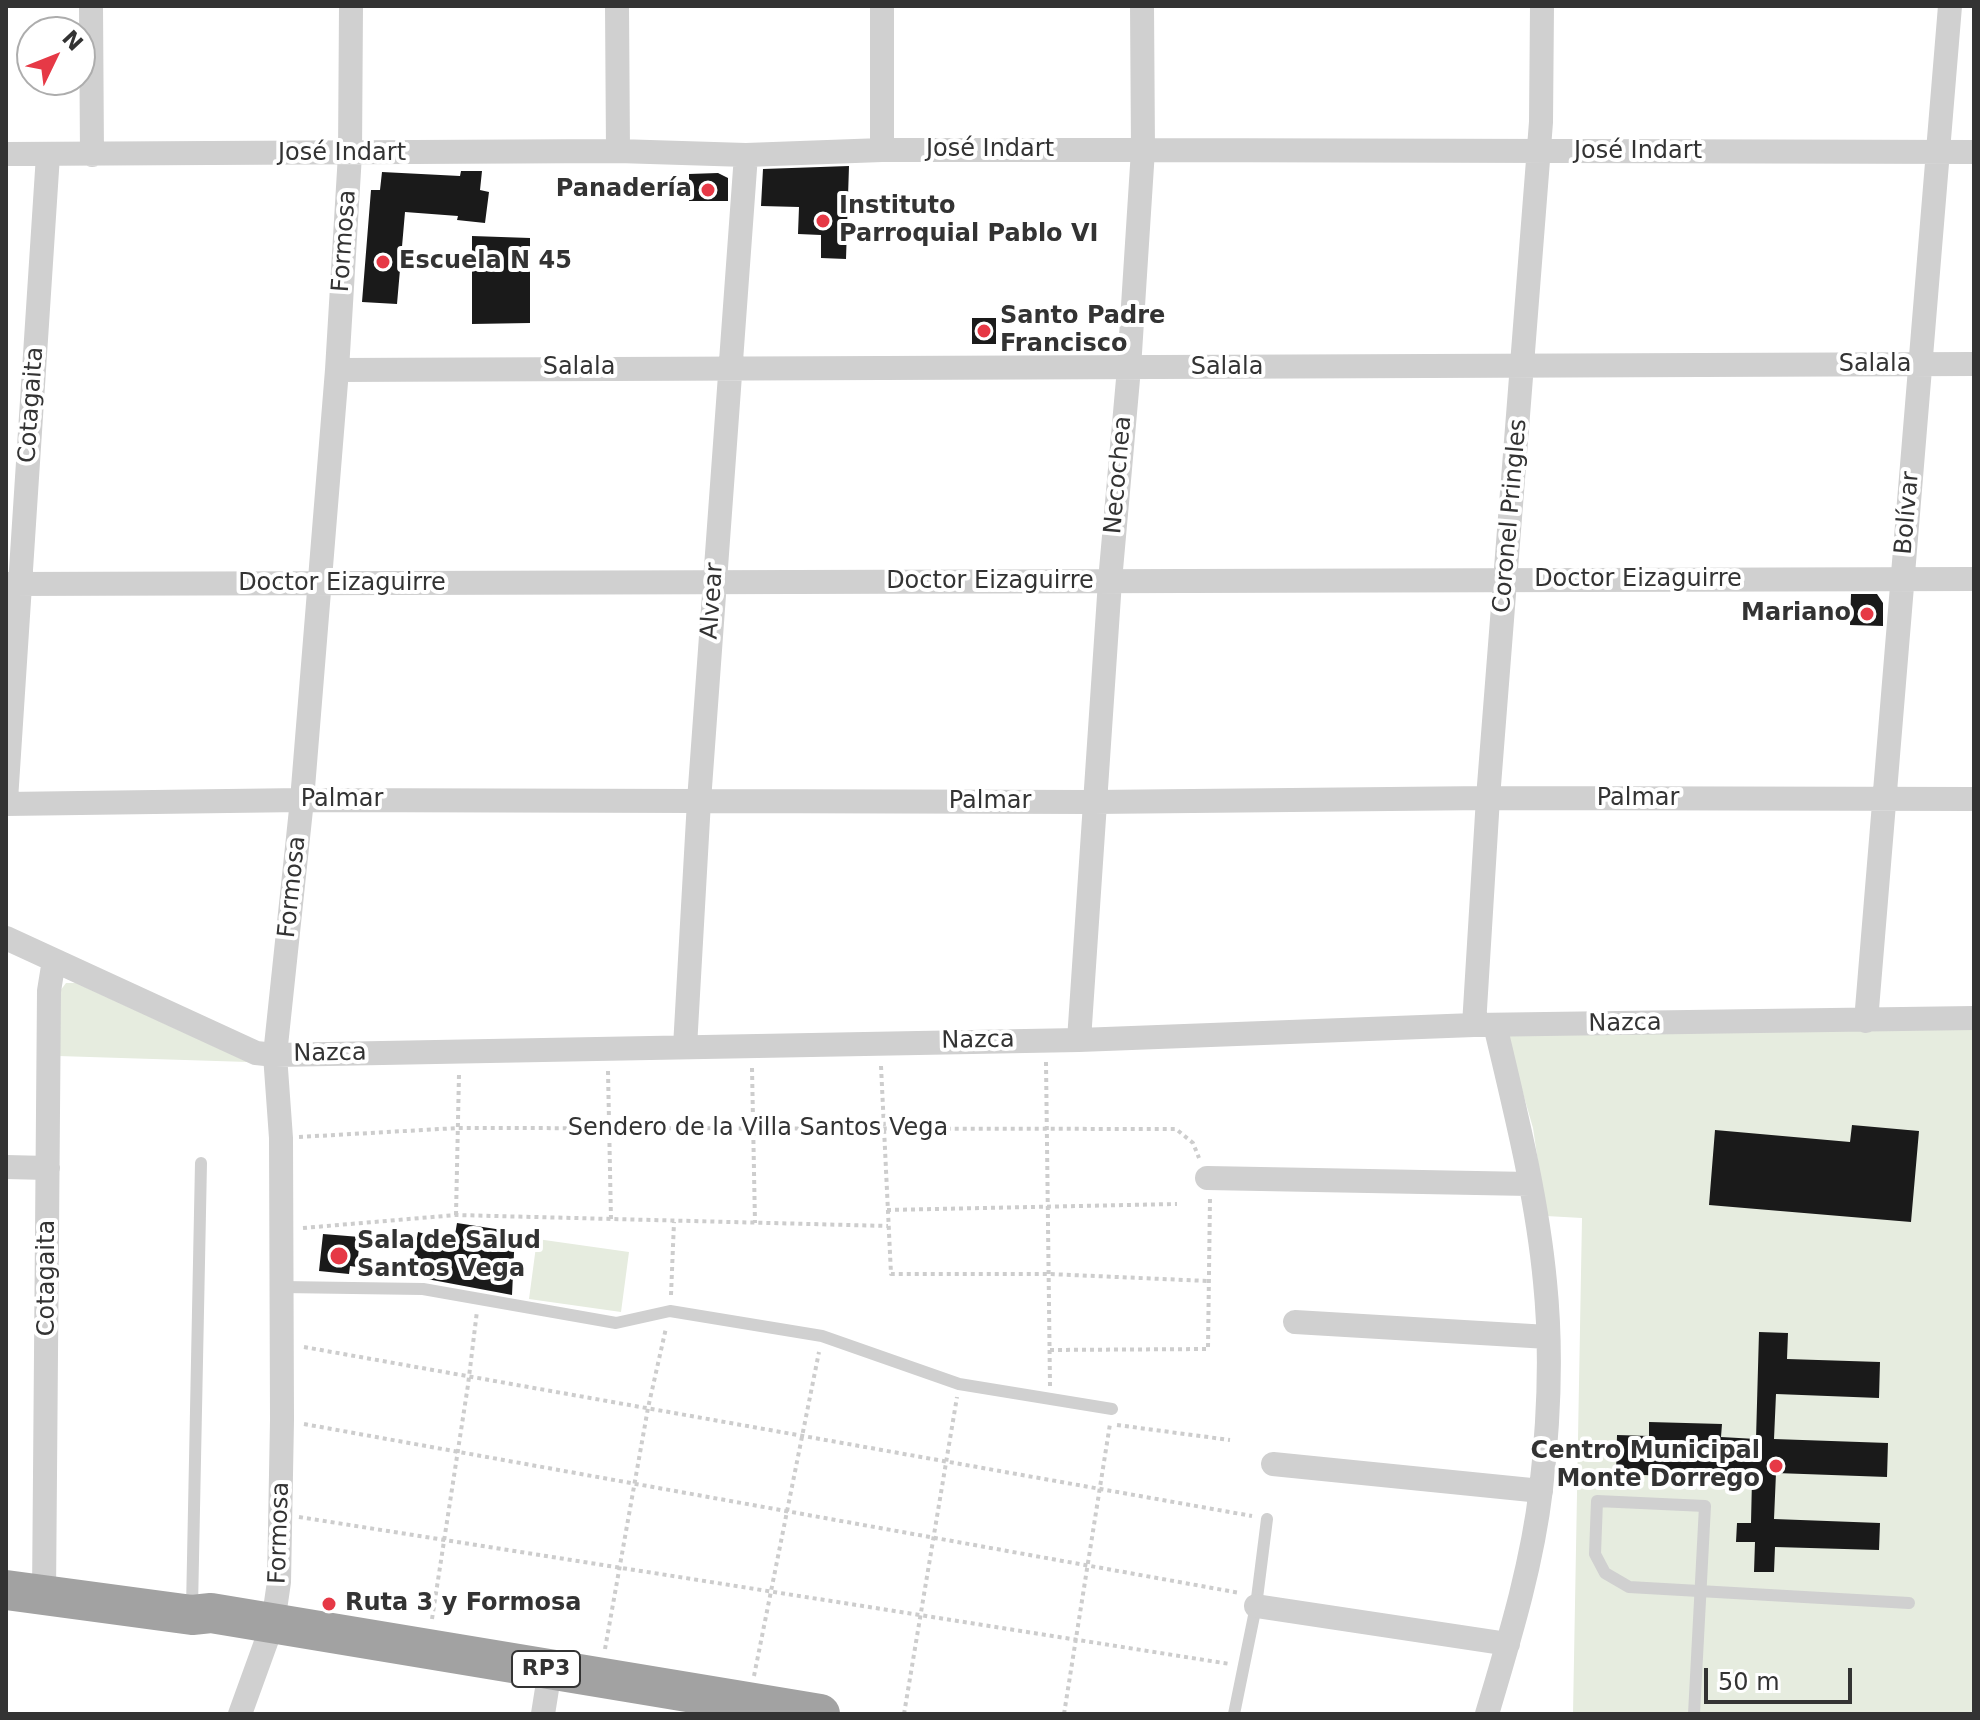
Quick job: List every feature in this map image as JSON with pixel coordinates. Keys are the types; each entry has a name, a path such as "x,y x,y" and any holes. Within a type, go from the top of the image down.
{"highway":[{"name":"RP3","path":"25,1593 192,1615 211,1613 820,1714"}],"street":[{"path":"91,6 92,155"},
{"name":"Formosa","path":"240,1714 273,1623 279,1582 281,1138 275,1055 302,800 337,370 350,154 351,6"},
{"path":"617,6 618,151"},
{"path":"882,6 882,150"},
{"name":"Necochea","path":"1079,1040 1143,150 1142,6"},
{"name":"Coronel Pringles","path":"1487,1714 1522,1593 1541,1491 1548,1410 1545,1282 1530,1184 1484,1025 1488,798 1539,152 1542,6"},
{"name":"Bolívar","path":"1866,1021 1950,6"},
{"name":"José Indart","path":"6,154 618,151 746,155 882,150 1974,152"},
{"name":"Cotagaita","path":"6,802 14,584 48,155"},
{"name":"Alvear","path":"685,1047 699,801 746,155"},
{"name":"Salala","path":"337,370 1974,364"},
{"name":"Doctor Eizaguirre","path":"14,584 1974,579"},
{"name":"Palmar","path":"6,802 1974,799"},
{"name":"Nazca","path":"6,938 256,1053 275,1055 1079,1040 1484,1025 1974,1018"},
{"name":"Cotagaita","path":"25,1593 48,1168 49,991 54,960"},
{"path":"6,1167 48,1168"},
{"path":"1207,1178 1530,1184"},
{"path":"1295,1322 1548,1337"},
{"path":"1273,1464 1541,1491"},
{"path":"1257,1601 1508,1644"},
{"path":"543,1714 550,1670"}],"lane":[{"path":"192,1615 201,1163"},
{"path":"282,1287 423,1289 616,1323 670,1311 822,1336 959,1384 1112,1409"},
{"path":"1694,1714 1702,1591 1705,1506 1597,1501 1595,1554 1605,1573 1629,1587 1702,1591 1909,1603"},
{"path":"1234,1714 1257,1601 1267,1519"}],"path":[{"path":"1046,1040 1050,1399"},
{"path":"880,1043 891,1274 1049,1274 1208,1281"},
{"path":"752,1046 755,1224"},
{"path":"608,1048 611,1220"},
{"path":"456,1215 459,1051"},
{"name":"Sendero de la Villa Santos Vega","path":"281,1138 458,1128 1176,1129 1193,1143 1207,1178 1210,1200 1208,1349 1050,1350"},
{"path":"887,1210 1177,1204"},
{"path":"281,1230 456,1215 888,1226"},
{"path":"601,1678 618,1567 670,1311 674,1222"},
{"path":"428,1649 478,1298"},
{"path":"749,1702 822,1336"},
{"path":"282,1343 1267,1519"},
{"path":"904,1714 959,1384"},
{"path":"282,1420 1087,1565 1257,1601"},
{"path":"1064,1714 1110,1424 1230,1440"},
{"path":"281,1514 1243,1666"}],"shaded area":[{"path":"66,983 76,983 248,1062 58,1056 60,991"},
{"name":"Centro Municipal Monte Dorrego","path":"1974,1024 1974,1714 1573,1714 1582,1218 1546,1216 1533,1128 1506,1034"},
{"path":"537,1239 629,1252 621,1312 529,1299"}],"building":[{"name":"Instituto Parroquial Pablo VI","path":"849,166 846,259 821,258 821,235 798,234 799,207 761,206 763,169"},
{"name":"Escuela N 45","path":"461,171 482,171 480,190 489,192 485,223 457,220 458,216 405,212 397,304 362,302 371,190 380,190 382,172 460,176"},
{"name":"Panadería","path":"718,173 728,178 728,201 689,201 689,174"},
{"path":"472,236 530,238 530,323 472,324"},
{"name":"Santo Padre Francisco","path":"972,318 996,318 996,344 972,344"},
{"name":"Mariano","path":"1851,594 1877,594 1883,603 1883,626 1850,625"},
{"path":"1852,1125 1919,1131 1911,1222 1709,1205 1715,1130 1850,1142"},
{"path":"457,1223 515,1232 512,1295 411,1276 418,1232 454,1241"},
{"name":"Sala de Salud Santos Vega","path":"323,1234 360,1237 357,1267 350,1266 349,1274 319,1271"},
{"path":"1759,1332 1788,1333 1787,1359 1880,1362 1879,1398 1776,1394 1774,1439 1888,1443 1887,1477 1776,1473 1774,1519 1880,1523 1879,1550 1775,1547 1774,1572 1754,1572 1755,1542 1736,1542 1737,1523 1751,1523 1752,1479 1616,1474 1617,1435 1649,1436 1649,1422 1722,1424 1721,1437 1756,1439"}],"place":[{"name":"Panadería","path":"708,190"},
{"name":"Instituto Parroquial Pablo VI","path":"823,221"},
{"name":"Escuela N 45","path":"383,262"},
{"name":"Santo Padre Francisco","path":"984,331"},
{"name":"Mariano","path":"1867,614"},
{"name":"Sala de Salud Santos Vega","path":"339,1256"},
{"name":"Centro Municipal Monte Dorrego","path":"1776,1466"},
{"name":"Ruta 3 y Formosa","path":"329,1604"}]}
